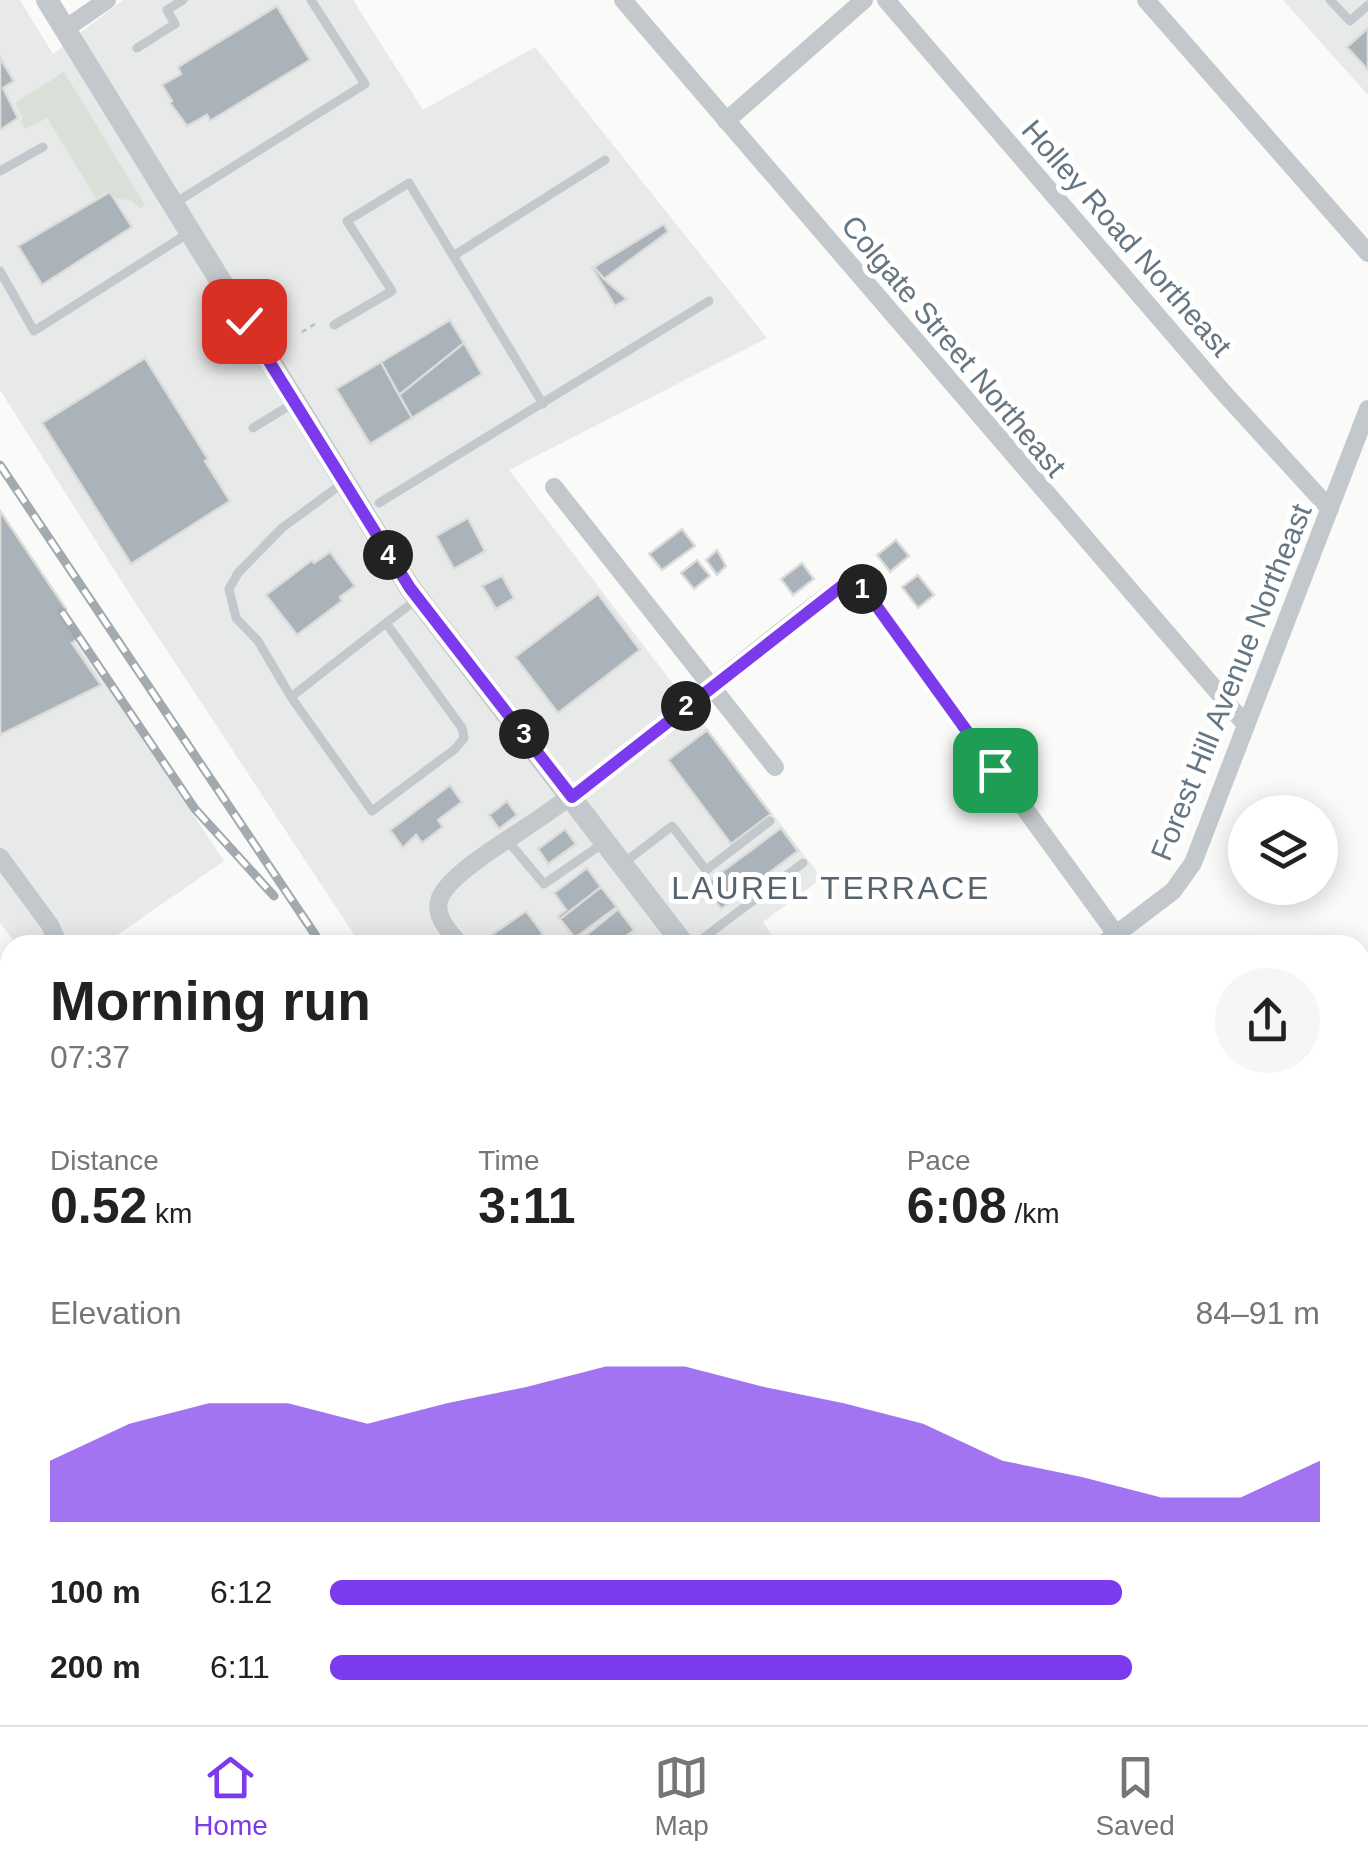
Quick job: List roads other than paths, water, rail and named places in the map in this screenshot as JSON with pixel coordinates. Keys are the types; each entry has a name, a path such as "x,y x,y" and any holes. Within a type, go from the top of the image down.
{"street":[{"path":"47,0 343,483 418,598 676,935"},
{"path":"65,29 107,0"},
{"name":"Colgate Street Northeast","path":"623,0 1246,726"},
{"path":"726,121 864,0"},
{"name":"Holley Road Northeast","path":"886,0 1223,392 1330,509"},
{"path":"1146,0 1368,253"},
{"name":"Forest Hill Avenue Northeast","path":"1122,935 1186,875 1368,408"},
{"path":"554,487 775,767"},
{"path":"453,935 440,918 440,896 468,869 572,797 852,578 878,608 1109,935"},
{"path":"0,858 55,935"}],"lane":[{"path":"136,48 175,24 168,10 183,0"},
{"path":"172,204 364,84 311,0"},
{"path":"1330,0 1350,21 1368,4"},
{"path":"0,171 43,147"},
{"path":"454,256 605,160"},
{"path":"334,325 392,291 348,221 409,183 544,404"},
{"path":"0,271 34,331 190,232"},
{"path":"379,503 709,302"},
{"path":"253,428 294,402"},
{"path":"343,483 282,528 238,573 230,590 236,618 258,641 291,697 372,811 455,749 464,738 462,728 386,623"},
{"path":"291,697 418,598"},
{"path":"622,864 672,826 706,870 770,821"},
{"path":"508,840 544,884 606,842"},
{"path":"696,935 802,863"}],"railway":[{"path":"0,465 315,935"},
{"path":"62,612 195,809 274,896"}],"district":[{"name":"LAUREL TERRACE","path":"831,888"}]}
